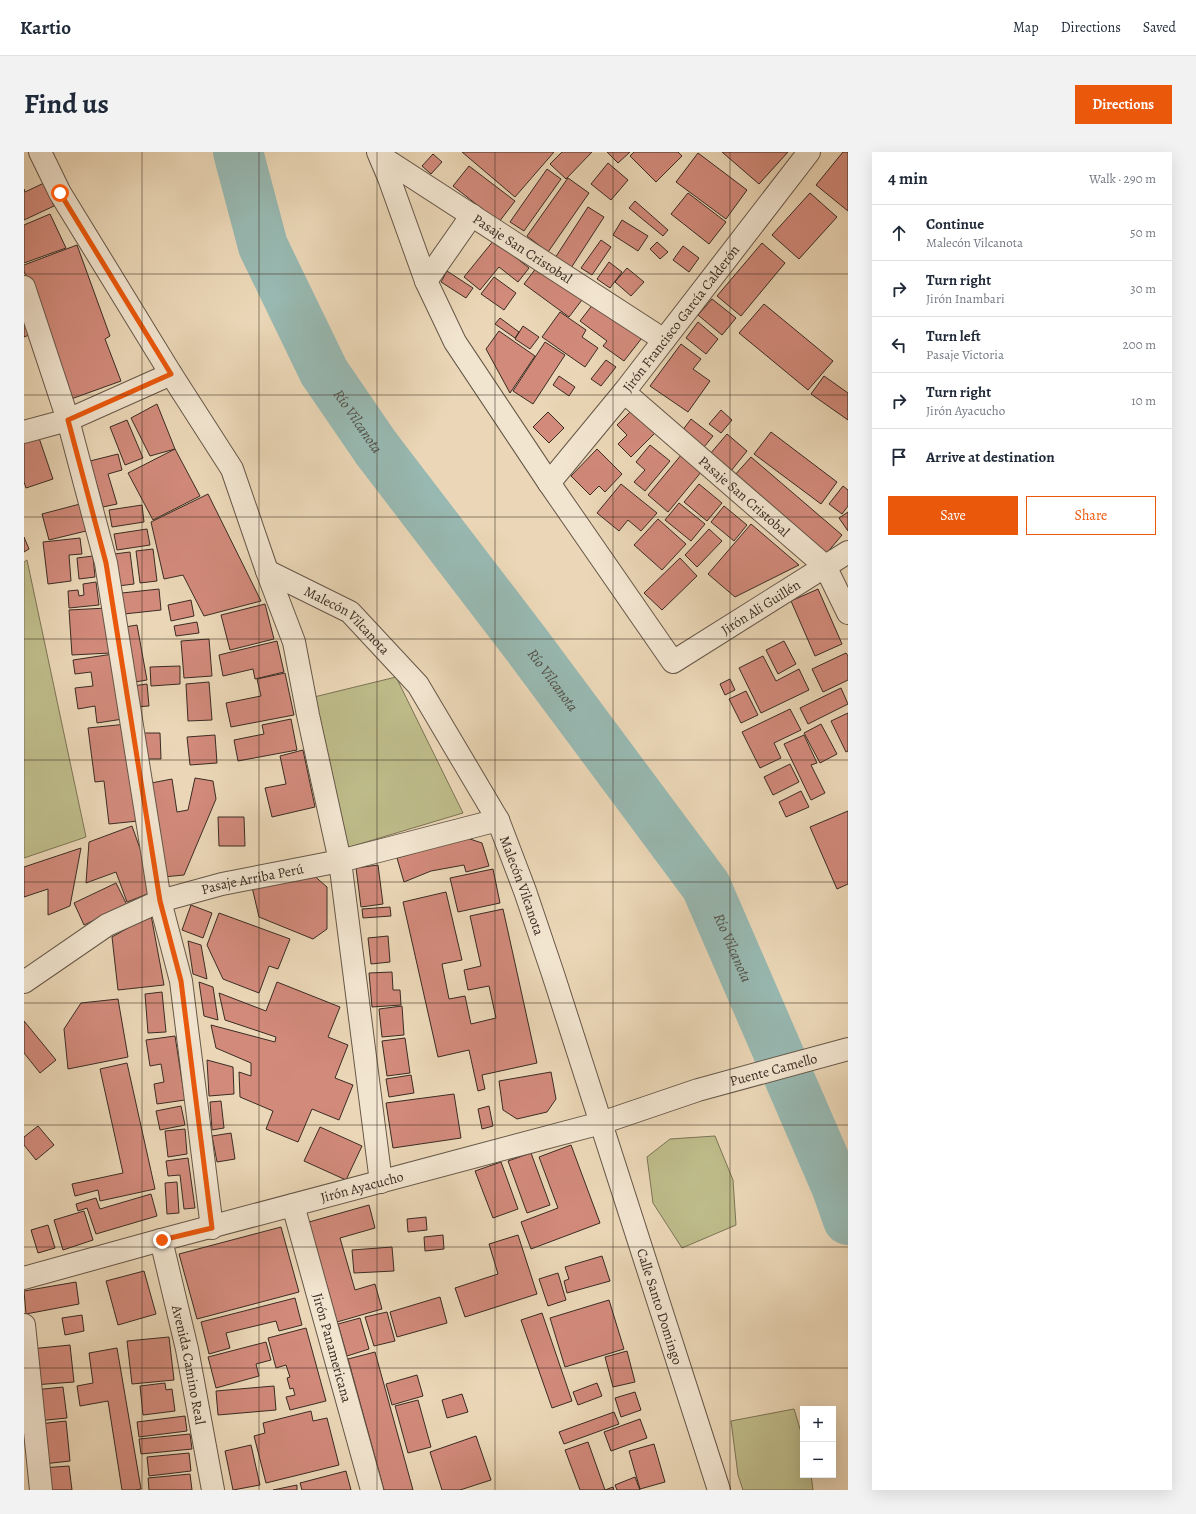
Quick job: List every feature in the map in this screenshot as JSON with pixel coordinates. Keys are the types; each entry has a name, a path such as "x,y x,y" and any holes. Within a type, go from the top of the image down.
{"street":[{"path":"40,152 60,193 171,374 232,469 267,571 294,642 308,715 340,861 381,1182"},
{"name":"Jirón Francisco García Calderón","path":"549,483 624,392 809,152"},
{"path":"379,154 426,281 455,342 549,483"},
{"name":"Pasaje San Cristobal","path":"379,154 664,340"},
{"path":"426,281 472,215"},
{"path":"24,288 68,420 106,563 160,901 181,981 212,1228"},
{"path":"24,432 68,420 171,374"},
{"name":"Pasaje San Cristobal","path":"624,392 825,566 848,613"},
{"name":"Jirón Ali Guillén","path":"549,483 673,662 848,552"},
{"name":"Malecón Vilcanota","path":"267,571 350,612 418,685 498,820 525,891 601,1123"},
{"name":"Pasaje Arriba Perú","path":"24,982 107,925 160,901 222,884 340,861 498,820"},
{"name":"Puente Camello","path":"698,1090 848,1049"},
{"name":"Jirón Ayacucho","path":"24,1278 601,1123 698,1090"},
{"name":"Calle Santo Domingo","path":"601,1123 719,1490"},
{"name":"Jirón Panamericana","path":"293,1205 372,1490"},
{"name":"Avenida Camino Real","path":"162,1240 187,1349 213,1490"},
{"path":"24,1325 41,1490"}],"shaded area":[{"path":"27,560 86,837 24,858 24,562"},
{"path":"396,677 463,813 346,848 310,698"},
{"path":"715,1136 733,1180 736,1225 682,1248 653,1203 647,1157 670,1139"},
{"path":"794,1409 800,1429 800,1478 811,1478 813,1490 743,1490 738,1475 731,1421"}],"building":[{"path":"462,152 554,152 515,197"},
{"path":"562,152 592,152 566,179 550,164"},
{"path":"607,152 630,152 618,163"},
{"path":"634,152 678,152 682,156 656,182 630,156"},
{"path":"722,152 788,152 759,184"},
{"path":"843,152 848,152 848,211 816,185"},
{"path":"698,153 747,190 726,219 676,182"},
{"path":"433,154 442,162 431,174 422,166"},
{"path":"608,163 628,180 611,200 591,184"},
{"path":"469,166 515,201 499,222 453,186"},
{"path":"547,169 561,179 524,231 510,222"},
{"path":"568,178 589,193 548,252 527,236"},
{"path":"44,183 54,206 24,220 24,189 25,192"},
{"path":"688,193 726,222 709,244 671,214"},
{"path":"810,193 837,217 799,259 772,235"},
{"path":"635,201 668,230 663,236 629,208"},
{"path":"588,207 604,217 571,268 555,258"},
{"path":"50,214 66,248 24,263 24,225"},
{"path":"622,220 648,236 638,251 613,235"},
{"path":"494,240 529,268 518,282 499,267 480,290 464,277"},
{"path":"601,240 611,247 592,275 581,268"},
{"path":"657,242 668,252 660,259 650,249"},
{"path":"762,243 785,263 741,316 717,296"},
{"path":"77,245 110,336 105,339 121,381 71,399 24,271 24,265"},
{"path":"683,246 699,258 689,272 673,260"},
{"path":"609,262 622,272 610,288 597,279"},
{"path":"540,263 585,296 569,317 524,284"},
{"path":"627,268 644,282 631,296 615,282"},
{"path":"447,271 473,288 466,298 441,282"},
{"path":"494,277 516,293 504,310 481,294"},
{"path":"597,299 645,334 624,361 603,346 607,341 580,321"},
{"path":"712,299 736,318 722,335 698,315"},
{"path":"764,304 833,361 808,390 739,333"},
{"path":"560,312 586,330 582,337 598,348 585,367 542,337"},
{"path":"500,318 519,332 515,338 495,324"},
{"path":"698,322 718,339 706,354 686,338"},
{"path":"24,323 29,335 24,337"},
{"path":"523,326 539,337 530,349 515,339"},
{"path":"499,331 535,356 510,393 486,349"},
{"path":"545,342 565,355 533,404 513,391"},
{"path":"681,344 701,359 693,369 710,381 688,412 650,386"},
{"path":"606,360 616,367 601,386 591,379"},
{"path":"559,376 575,387 569,396 553,385"},
{"path":"824,376 848,393 848,420 811,394"},
{"path":"157,404 175,449 150,456 131,418"},
{"path":"634,408 657,431 631,457 618,444 627,435 617,425"},
{"path":"721,410 732,420 721,433 709,424"},
{"path":"548,412 564,428 549,443 533,427"},
{"path":"691,419 713,436 700,452 679,435"},
{"path":"127,420 143,458 125,465 110,427"},
{"path":"771,432 837,482 821,504 754,454"},
{"path":"727,434 747,451 731,471 710,454"},
{"path":"38,435 53,479 26,488 24,482 24,439"},
{"path":"650,445 670,461 645,491 634,482 645,470 636,462"},
{"path":"175,449 200,496 153,520 128,473"},
{"path":"597,449 622,474 605,492 599,486 590,495 571,476"},
{"path":"118,454 122,470 108,474 117,504 103,507 90,461"},
{"path":"682,454 702,471 668,512 648,495"},
{"path":"751,457 842,535 826,554 734,476"},
{"path":"621,484 657,513 641,531 628,520 619,531 597,513"},
{"path":"699,484 722,503 707,521 684,502"},
{"path":"843,486 848,490 848,506 842,514 829,504"},
{"path":"208,494 261,601 204,616 183,575 164,579 151,522"},
{"path":"679,503 705,524 691,541 665,520"},
{"path":"80,504 86,531 49,540 42,514"},
{"path":"142,505 144,522 112,527 109,510"},
{"path":"724,506 747,525 734,541 711,522"},
{"path":"848,512 848,531 839,518"},
{"path":"658,519 686,544 662,570 634,545"},
{"path":"751,524 799,565 735,597 708,574"},
{"path":"147,529 150,545 117,550 114,534"},
{"path":"709,529 722,541 697,567 685,555"},
{"path":"24,537 29,549 24,552"},
{"path":"80,538 82,554 69,555 71,581 48,584 43,542"},
{"path":"153,549 157,581 140,583 136,551"},
{"path":"130,552 134,584 118,586 114,554"},
{"path":"93,556 95,577 79,579 77,558"},
{"path":"680,558 697,576 662,610 644,593"},
{"path":"96,582 99,605 69,608 68,591 78,590 79,596 84,595 83,584"},
{"path":"159,589 161,610 124,614 122,593"},
{"path":"818,589 842,644 815,656 791,601"},
{"path":"191,600 194,616 171,621 168,605"},
{"path":"265,604 274,639 230,650 221,615"},
{"path":"107,608 110,653 72,655 69,610"},
{"path":"197,622 199,633 176,636 174,626"},
{"path":"137,625 147,680 135,682 125,627"},
{"path":"209,639 212,676 184,678 181,641"},
{"path":"277,641 284,672 255,679 253,669 223,676 219,655"},
{"path":"784,641 796,664 778,674 766,650"},
{"path":"846,653 848,656 848,680 823,692 812,669"},
{"path":"113,654 123,719 97,723 95,706 78,709 75,688 93,686 91,672 75,674 73,660"},
{"path":"763,656 776,681 799,669 809,690 761,713 739,668"},
{"path":"180,666 180,684 151,686 150,667"},
{"path":"285,673 294,715 231,727 226,703 261,696 257,679"},
{"path":"730,679 735,690 725,695 720,684"},
{"path":"209,682 212,720 188,721 186,684"},
{"path":"147,684 149,706 134,707 132,686"},
{"path":"841,688 848,704 808,724 800,708"},
{"path":"746,691 758,715 741,723 729,699"},
{"path":"790,709 801,730 774,743 781,758 760,768 742,732"},
{"path":"848,713 848,751 846,752 831,721"},
{"path":"291,719 297,750 238,761 234,740 264,734 262,725"},
{"path":"127,724 138,821 109,824 104,781 95,782 88,728"},
{"path":"821,724 837,754 820,763 804,733"},
{"path":"139,733 160,733 161,759 140,759"},
{"path":"215,735 217,763 190,765 187,737"},
{"path":"804,735 817,763 811,765 825,793 811,800 784,744"},
{"path":"303,750 315,807 272,817 265,788 286,784 280,756"},
{"path":"790,764 799,782 773,795 764,777"},
{"path":"195,778 213,781 216,799 184,875 163,877 146,784 172,779 177,812 188,810"},
{"path":"801,791 809,807 786,817 779,802"},
{"path":"848,811 848,884 837,889 810,827"},
{"path":"218,817 244,817 245,846 219,846"},
{"path":"132,826 155,891 127,902 116,872 86,883 89,842"},
{"path":"467,838 482,843 489,866 466,872 464,865 431,871 404,882 397,858"},
{"path":"81,848 70,906 48,915 48,889 24,897 24,867"},
{"path":"378,865 383,904 361,907 356,868"},
{"path":"493,869 500,903 458,912 450,878"},
{"path":"311,873 327,887 327,929 313,939 259,917 252,887"},
{"path":"116,883 127,905 84,925 74,903"},
{"path":"446,892 462,960 442,964 449,999 465,996 471,1024 496,1018 489,986 468,990 464,970 481,966 470,916 503,909 537,1063 482,1075 485,1089 478,1091 469,1050 438,1057 403,902"},
{"path":"191,905 212,913 203,938 182,930"},
{"path":"390,907 391,916 363,918 362,909"},
{"path":"219,913 290,939 278,969 269,966 259,993 223,979 207,945"},
{"path":"151,915 164,985 118,990 112,937"},
{"path":"388,936 390,962 371,964 368,938"},
{"path":"188,941 201,945 207,979 193,974"},
{"path":"392,972 393,990 400,990 401,1005 372,1007 369,973"},
{"path":"199,982 213,987 218,1020 204,1016"},
{"path":"277,982 340,1007 328,1037 348,1045 335,1078 353,1085 339,1120 312,1109 298,1142 266,1129 273,1111 240,1097 239,1072 251,1076 251,1063 216,1048 211,1025 275,1042 276,1037 225,1020 219,993 266,1011"},
{"path":"162,992 166,1032 148,1033 145,994"},
{"path":"118,999 128,1057 68,1069 64,1029 81,1003"},
{"path":"402,1006 404,1035 382,1037 379,1009"},
{"path":"24,1021 56,1060 40,1073 24,1053"},
{"path":"175,1036 185,1100 157,1104 154,1084 164,1082 161,1064 150,1066 146,1040"},
{"path":"405,1038 410,1073 387,1076 382,1041"},
{"path":"207,1060 233,1067 234,1094 209,1096"},
{"path":"127,1063 155,1189 100,1201 98,1190 75,1196 72,1184 123,1173 100,1069"},
{"path":"551,1072 556,1099 547,1112 517,1119 503,1110 499,1081"},
{"path":"411,1075 414,1093 389,1097 386,1079"},
{"path":"454,1094 461,1138 393,1148 386,1103"},
{"path":"221,1101 224,1128 212,1130 210,1102"},
{"path":"181,1106 185,1125 160,1130 156,1111"},
{"path":"489,1106 493,1126 482,1129 478,1109"},
{"path":"38,1126 54,1145 36,1160 24,1145 24,1137"},
{"path":"320,1127 362,1146 346,1180 304,1161"},
{"path":"185,1129 187,1154 168,1157 165,1131"},
{"path":"231,1133 235,1159 217,1162 212,1136"},
{"path":"571,1145 600,1223 531,1249 521,1222 558,1208 539,1157"},
{"path":"531,1153 550,1205 527,1213 508,1161"},
{"path":"188,1158 195,1208 184,1209 180,1175 168,1176 166,1161"},
{"path":"501,1162 518,1209 493,1218 475,1171"},
{"path":"177,1182 179,1213 167,1214 165,1183"},
{"path":"151,1194 157,1216 96,1234 87,1208 78,1211 76,1204 96,1198 100,1209"},
{"path":"369,1205 375,1228 340,1238 355,1290 375,1284 382,1309 337,1322 309,1222"},
{"path":"84,1211 93,1240 63,1250 54,1220"},
{"path":"426,1217 427,1230 408,1232 407,1219"},
{"path":"48,1225 55,1248 38,1253 31,1230"},
{"path":"281,1227 299,1292 197,1319 179,1254"},
{"path":"443,1235 444,1249 425,1251 424,1237"},
{"path":"518,1235 537,1294 465,1317 455,1288 498,1274 489,1244"},
{"path":"392,1247 394,1271 354,1273 352,1250"},
{"path":"602,1256 610,1281 567,1293 564,1281 569,1279 565,1267"},
{"path":"144,1271 156,1314 118,1325 106,1281"},
{"path":"558,1273 566,1300 548,1306 539,1279"},
{"path":"76,1282 79,1304 26,1314 24,1291"},
{"path":"440,1297 447,1323 397,1337 390,1312"},
{"path":"295,1298 302,1325 279,1331 276,1321 226,1333 230,1348 209,1354 201,1322"},
{"path":"609,1300 624,1349 565,1367 550,1318"},
{"path":"387,1312 395,1341 374,1346 365,1317"},
{"path":"542,1313 572,1401 552,1408 521,1320"},
{"path":"82,1315 84,1331 65,1335 62,1318"},
{"path":"360,1318 369,1349 347,1356 338,1324"},
{"path":"306,1328 326,1401 290,1410 286,1397 295,1395 293,1388 290,1389 287,1378 290,1377 286,1365 276,1368 268,1338"},
{"path":"169,1337 174,1380 132,1384 127,1341"},
{"path":"266,1342 271,1360 256,1364 259,1376 216,1388 208,1357"},
{"path":"70,1345 74,1382 33,1385 30,1349"},
{"path":"117,1348 141,1489 135,1490 122,1490 108,1401 80,1406 77,1386 93,1383 89,1353"},
{"path":"627,1351 635,1382 613,1387 605,1357"},
{"path":"375,1352 413,1490 384,1490 348,1359"},
{"path":"417,1375 423,1396 392,1405 386,1384"},
{"path":"165,1383 166,1390 172,1389 175,1411 143,1415 140,1386"},
{"path":"597,1383 602,1396 578,1405 573,1392"},
{"path":"274,1386 276,1410 218,1415 216,1391"},
{"path":"63,1387 67,1418 37,1421 34,1390"},
{"path":"635,1392 641,1410 621,1417 615,1398"},
{"path":"462,1394 468,1412 447,1418 442,1400"},
{"path":"418,1400 431,1447 408,1453 395,1406"},
{"path":"311,1411 313,1421 327,1418 339,1465 266,1483 254,1436 265,1433 263,1423"},
{"path":"614,1412 619,1424 564,1444 559,1432"},
{"path":"185,1416 187,1431 139,1437 137,1422"},
{"path":"640,1419 647,1438 611,1451 604,1432"},
{"path":"66,1421 70,1461 43,1464 39,1424"},
{"path":"190,1434 192,1449 141,1454 139,1439"},
{"path":"476,1436 491,1480 460,1490 442,1490 430,1452"},
{"path":"588,1442 605,1490 580,1490 565,1450"},
{"path":"654,1444 665,1482 640,1489 629,1451"},
{"path":"251,1445 260,1485 233,1490 225,1451"},
{"path":"189,1453 191,1471 149,1476 147,1457"},
{"path":"69,1466 72,1490 45,1490 42,1468"},
{"path":"346,1471 351,1490 302,1490 300,1483"},
{"path":"190,1474 192,1490 149,1490 148,1478"},
{"path":"635,1477 640,1490 617,1490 615,1485"},
{"path":"297,1485 297,1490 273,1490"},
{"path":"613,1487 614,1490 605,1490"}],"waterway":[{"name":"Río Vilcanota","path":"238,152 263,246 324,372 376,448 526,644 706,886 836,1186 848,1220"}],"route":[{"path":"60,193 171,374 68,420 106,563 160,901 181,981 212,1228 162,1240"}]}
